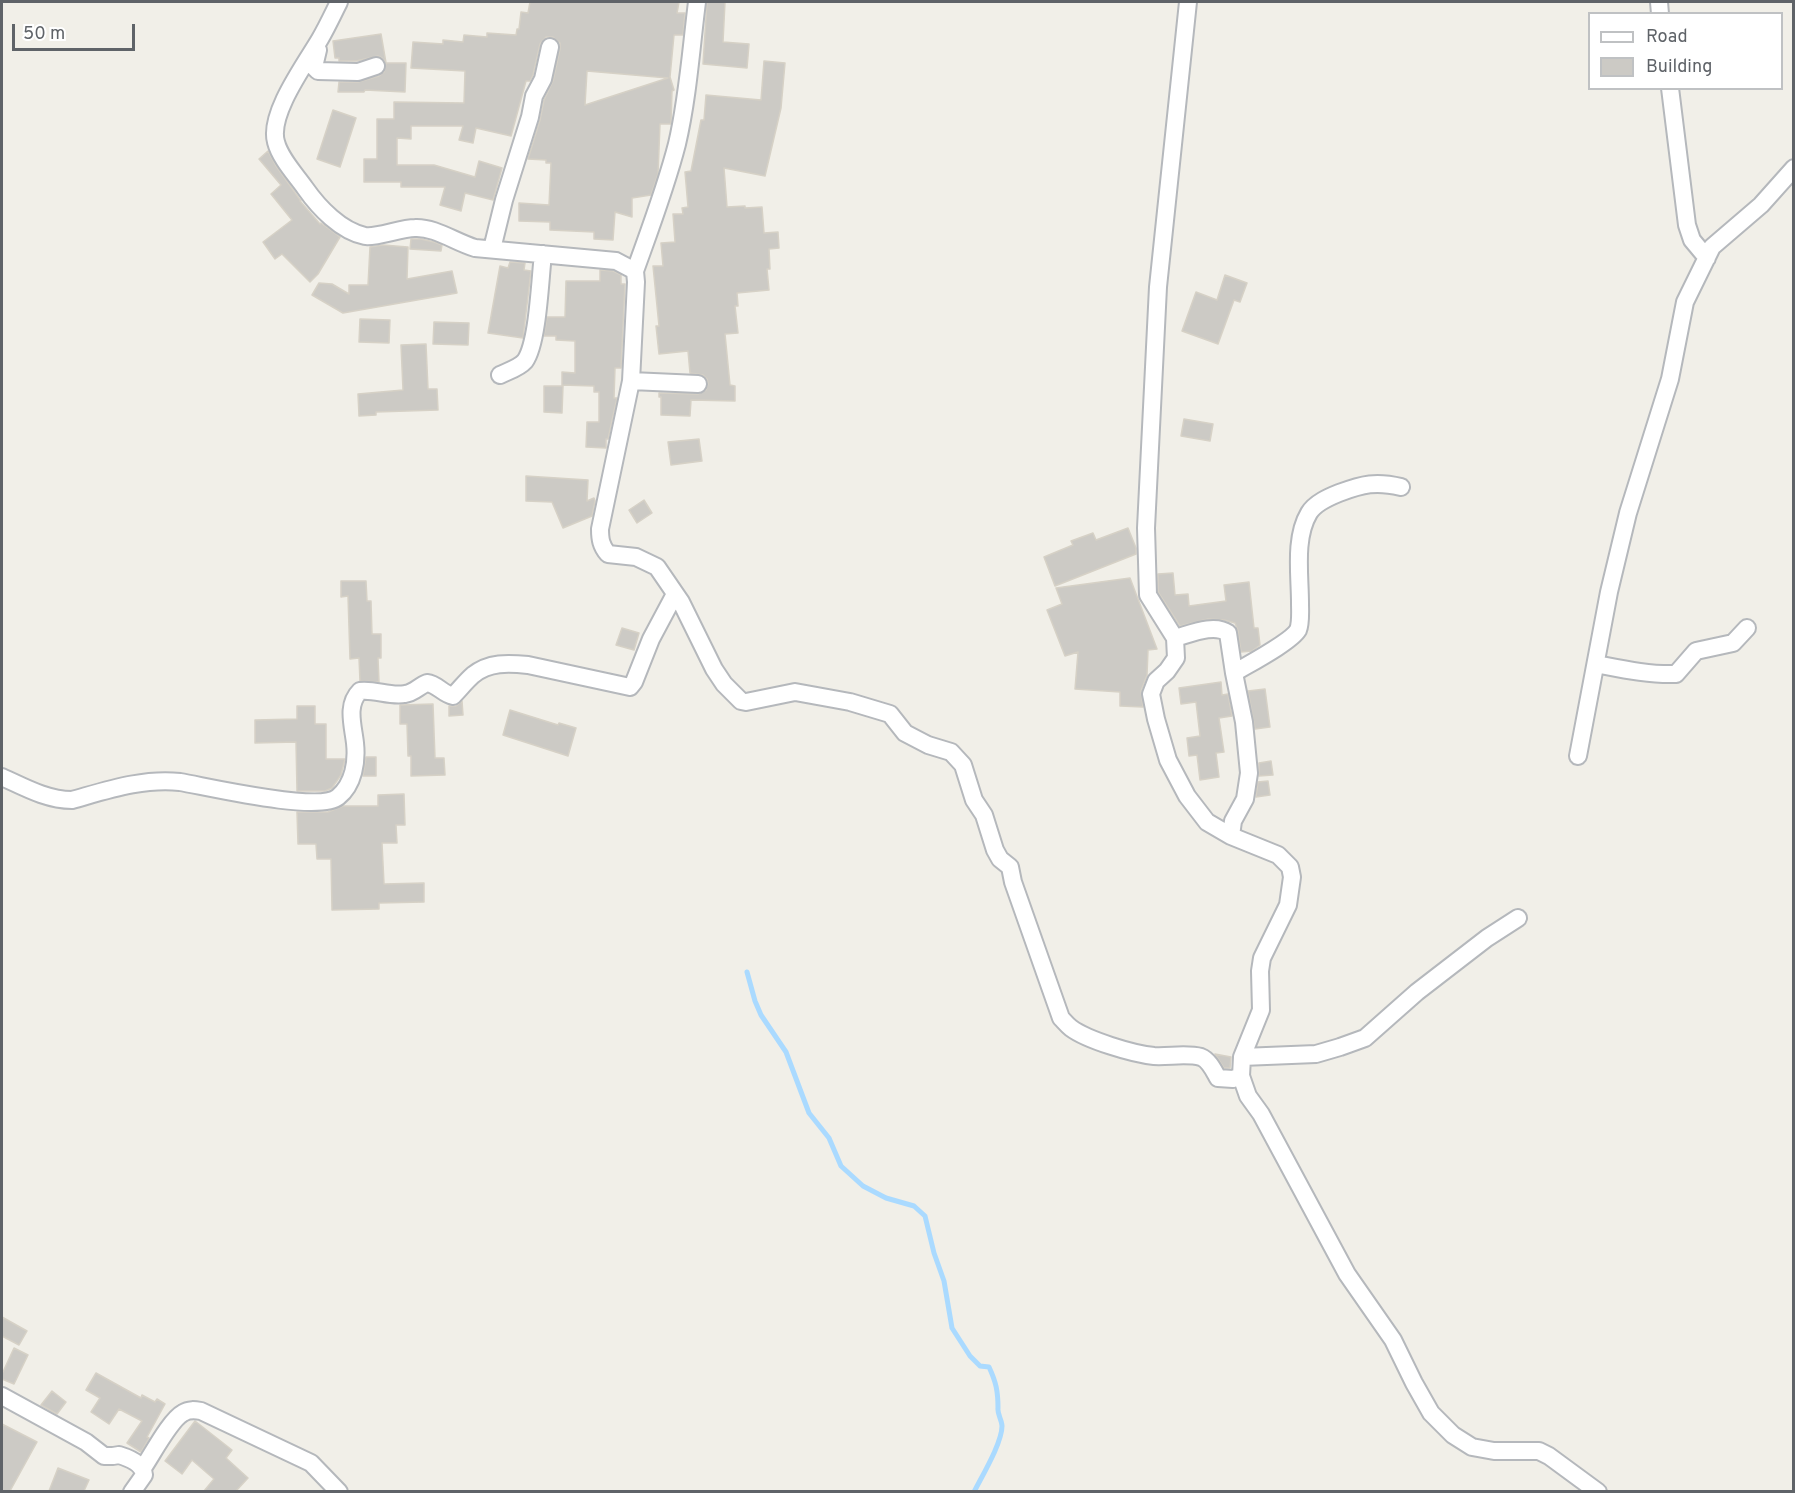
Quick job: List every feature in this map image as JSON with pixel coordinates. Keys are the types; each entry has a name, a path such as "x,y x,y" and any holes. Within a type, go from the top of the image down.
{"street":[{"path":"339,2 280,107 275,124 275,141 281,154 310,196 327,213 347,230 367,237 416,228 435,231 475,248 616,261 635,271"},
{"path":"697,2 686,93 677,142 635,271 631,381 600,529 603,549 608,554 636,557 657,567 678,598 714,669 724,684 741,701 746,702 795,692 850,702 890,714 905,733 928,745 951,752 963,765 974,800 984,815 1000,860 1010,867 1013,882 1061,1018 1070,1027 1086,1036 1153,1056 1202,1058 1212,1067 1218,1078 1233,1079 1241,1076"},
{"path":"1188,2 1158,287 1146,528 1148,595 1175,638 1176,658 1156,681 1151,694 1168,760 1187,796 1207,822 1231,836 1278,855 1290,867 1292,878 1288,905 1262,958 1261,1010 1242,1057 1241,1076 1248,1096 1261,1114 1347,1274 1393,1340 1431,1413 1453,1435 1472,1447 1494,1451 1539,1451 1598,1491"},
{"path":"321,37 314,67 318,71 358,72 376,66"},
{"path":"492,249 534,96 543,79 550,47"},
{"path":"1670,90 1687,225 1692,240 1707,258"},
{"path":"1578,756 1609,592 1628,513 1670,379 1685,302 1712,247 1761,205 1794,168"},
{"path":"500,375 524,363 531,350 543,254"},
{"path":"631,381 698,384"},
{"path":"1234,673 1290,638 1298,629 1300,548 1303,529 1310,511 1327,497 1373,483 1401,487"},
{"path":"2,777 61,800 72,800 144,781 163,780 296,802 321,803 333,800 339,797 348,785 356,764 351,707 360,691 407,694 431,683 453,696 482,669 494,664 512,663 630,687 657,625 678,598"},
{"path":"1596,664 1663,675 1676,674 1696,651 1733,643 1747,628"},
{"path":"1175,638 1203,631 1226,630 1228,633 1244,722 1249,773 1245,799 1233,821 1231,836"},
{"path":"1242,1057 1316,1054 1365,1038 1417,992 1487,938 1518,918"},
{"path":"2,1396 86,1442 105,1456 119,1455 143,1468"},
{"path":"132,1491 144,1475 143,1468 174,1420 192,1409 201,1411 311,1463 339,1491"}],"building":[{"path":"530,2 679,2 677,13 685,13 683,35 674,35 670,77 674,90 672,91 671,124 660,124 658,174 651,195 632,198 632,217 615,212 613,240 594,239 594,232 550,230 550,222 519,221 519,203 549,205 551,163 546,163 546,160 528,159 544,100 553,81 560,49 560,43 553,37 546,37 540,44 533,75 530,81 526,81 511,136 476,128 473,143 459,140 463,126 411,126 411,139 397,138 397,165 434,165 475,177 479,161 502,168 493,200 465,193 461,211 440,205 445,187 401,187 401,182 364,182 364,159 377,159 377,119 394,119 394,102 464,103 465,71 411,68 413,42 443,44 443,40 463,42 464,35 487,37 487,33 516,35 521,12 528,13","holes":["587,71 668,78 585,105"]},
{"path":"707,2 725,2 723,42 749,44 747,68 703,64"},
{"path":"381,34 386,63 378,56 356,61 339,61 339,58 335,58 333,41"},
{"path":"764,61 785,63 781,108 765,176 724,168 727,207 762,207 764,233 778,232 779,248 769,249 770,269 767,269 769,290 737,293 738,306 735,306 738,333 725,334 730,385 735,386 735,401 691,400 690,416 661,415 659,393 698,394 706,390 708,384 703,375 690,373 688,351 659,354 656,326 659,326 653,266 663,266 661,243 675,242 673,214 683,214 682,208 688,207 685,172 691,171 701,120 704,120 706,95 761,100"},
{"path":"386,63 406,63 405,92 365,90 364,92 338,92 339,82 358,82 379,76 384,72"},
{"path":"333,110 356,118 340,167 317,159"},
{"path":"268,151 300,201 320,224 340,237 318,274 310,282 282,254 275,259 263,242 292,220 271,194 281,185 259,159"},
{"path":"411,239 421,239 442,245 441,251 410,249"},
{"path":"383,245 408,247 407,279 452,271 457,293 343,313 312,295 319,283 332,284 349,294 349,285 368,285 370,247"},
{"path":"510,262 525,263 524,270 531,271 523,338 488,333 500,266 508,268"},
{"path":"600,270 613,271 621,275 621,284 625,284 621,368 615,368 614,398 617,398 608,439 606,439 606,448 586,447 587,422 599,422 599,392 594,392 594,386 562,385 562,372 575,373 575,341 556,340 556,336 544,336 547,317 565,317 566,281 600,281"},
{"path":"1225,275 1247,283 1240,302 1234,300 1218,344 1182,331 1196,292 1217,300"},
{"path":"360,319 390,320 389,343 359,342"},
{"path":"434,322 469,323 468,345 433,344"},
{"path":"426,344 428,389 437,389 438,410 376,412 376,415 359,416 358,394 403,390 401,345"},
{"path":"544,386 563,386 562,413 544,412"},
{"path":"1184,419 1213,424 1210,441 1181,436"},
{"path":"699,439 702,461 671,465 668,442"},
{"path":"526,476 588,480 587,501 594,498 595,501 592,516 563,528 552,502 526,501"},
{"path":"644,500 652,513 637,523 629,510"},
{"path":"1128,528 1136,554 1055,586 1044,557 1073,545 1071,541 1093,533 1096,540"},
{"path":"1173,573 1175,595 1188,594 1189,606 1226,601 1224,585 1249,582 1254,628 1258,628 1260,645 1252,651 1241,652 1235,623 1224,620 1208,619 1180,626 1158,592 1158,574"},
{"path":"1130,578 1157,649 1148,650 1147,675 1141,691 1143,707 1120,706 1120,692 1075,689 1078,652 1065,656 1047,610 1062,604 1056,588"},
{"path":"341,581 366,581 367,601 371,601 372,634 381,634 381,658 378,658 379,682 360,681 359,658 350,659 348,596 341,597"},
{"path":"622,628 639,633 634,650 616,645"},
{"path":"1221,682 1222,695 1228,694 1232,716 1219,718 1224,752 1216,753 1219,777 1200,780 1197,755 1189,756 1187,738 1200,736 1196,702 1181,704 1179,688"},
{"path":"1265,689 1270,727 1255,729 1248,691"},
{"path":"462,701 463,715 449,716 449,706 456,706"},
{"path":"433,704 435,758 444,758 445,775 411,776 407,724 400,724 400,705"},
{"path":"297,706 315,706 315,724 326,724 326,759 345,759 341,775 332,788 325,791 297,791 296,742 255,743 255,720 297,719"},
{"path":"510,710 558,725 559,723 576,728 568,756 503,735"},
{"path":"366,757 376,757 376,776 363,776"},
{"path":"1271,761 1273,775 1259,776 1259,763"},
{"path":"1268,781 1270,795 1256,797 1258,782"},
{"path":"404,794 405,825 396,825 397,843 382,843 384,884 424,883 424,902 379,903 379,909 332,910 331,859 317,859 316,844 298,844 297,812 328,812 343,806 378,806 378,795"},
{"path":"1215,1054 1231,1057 1230,1068 1224,1068"},
{"path":"2,1317 27,1331 19,1345 2,1336"},
{"path":"14,1348 28,1355 14,1384 2,1379 2,1374"},
{"path":"96,1373 141,1398 142,1395 165,1404 141,1452 127,1443 142,1421 119,1409 109,1424 91,1412 100,1398 86,1390"},
{"path":"52,1391 66,1402 57,1414 41,1405"},
{"path":"195,1421 232,1450 226,1458 248,1478 236,1491 204,1491 214,1479 192,1460 182,1474 165,1461"},
{"path":"2,1424 37,1442 10,1491 2,1491"},
{"path":"58,1468 89,1480 84,1491 49,1491"}],"waterway":[{"path":"747,972 761,1015 786,1052 809,1113 829,1138 841,1166 863,1186 886,1198 914,1206 925,1216 944,1281 952,1328 970,1356 980,1366 989,1367 997,1392 998,1412 1002,1424 1001,1433 974,1492"}]}
